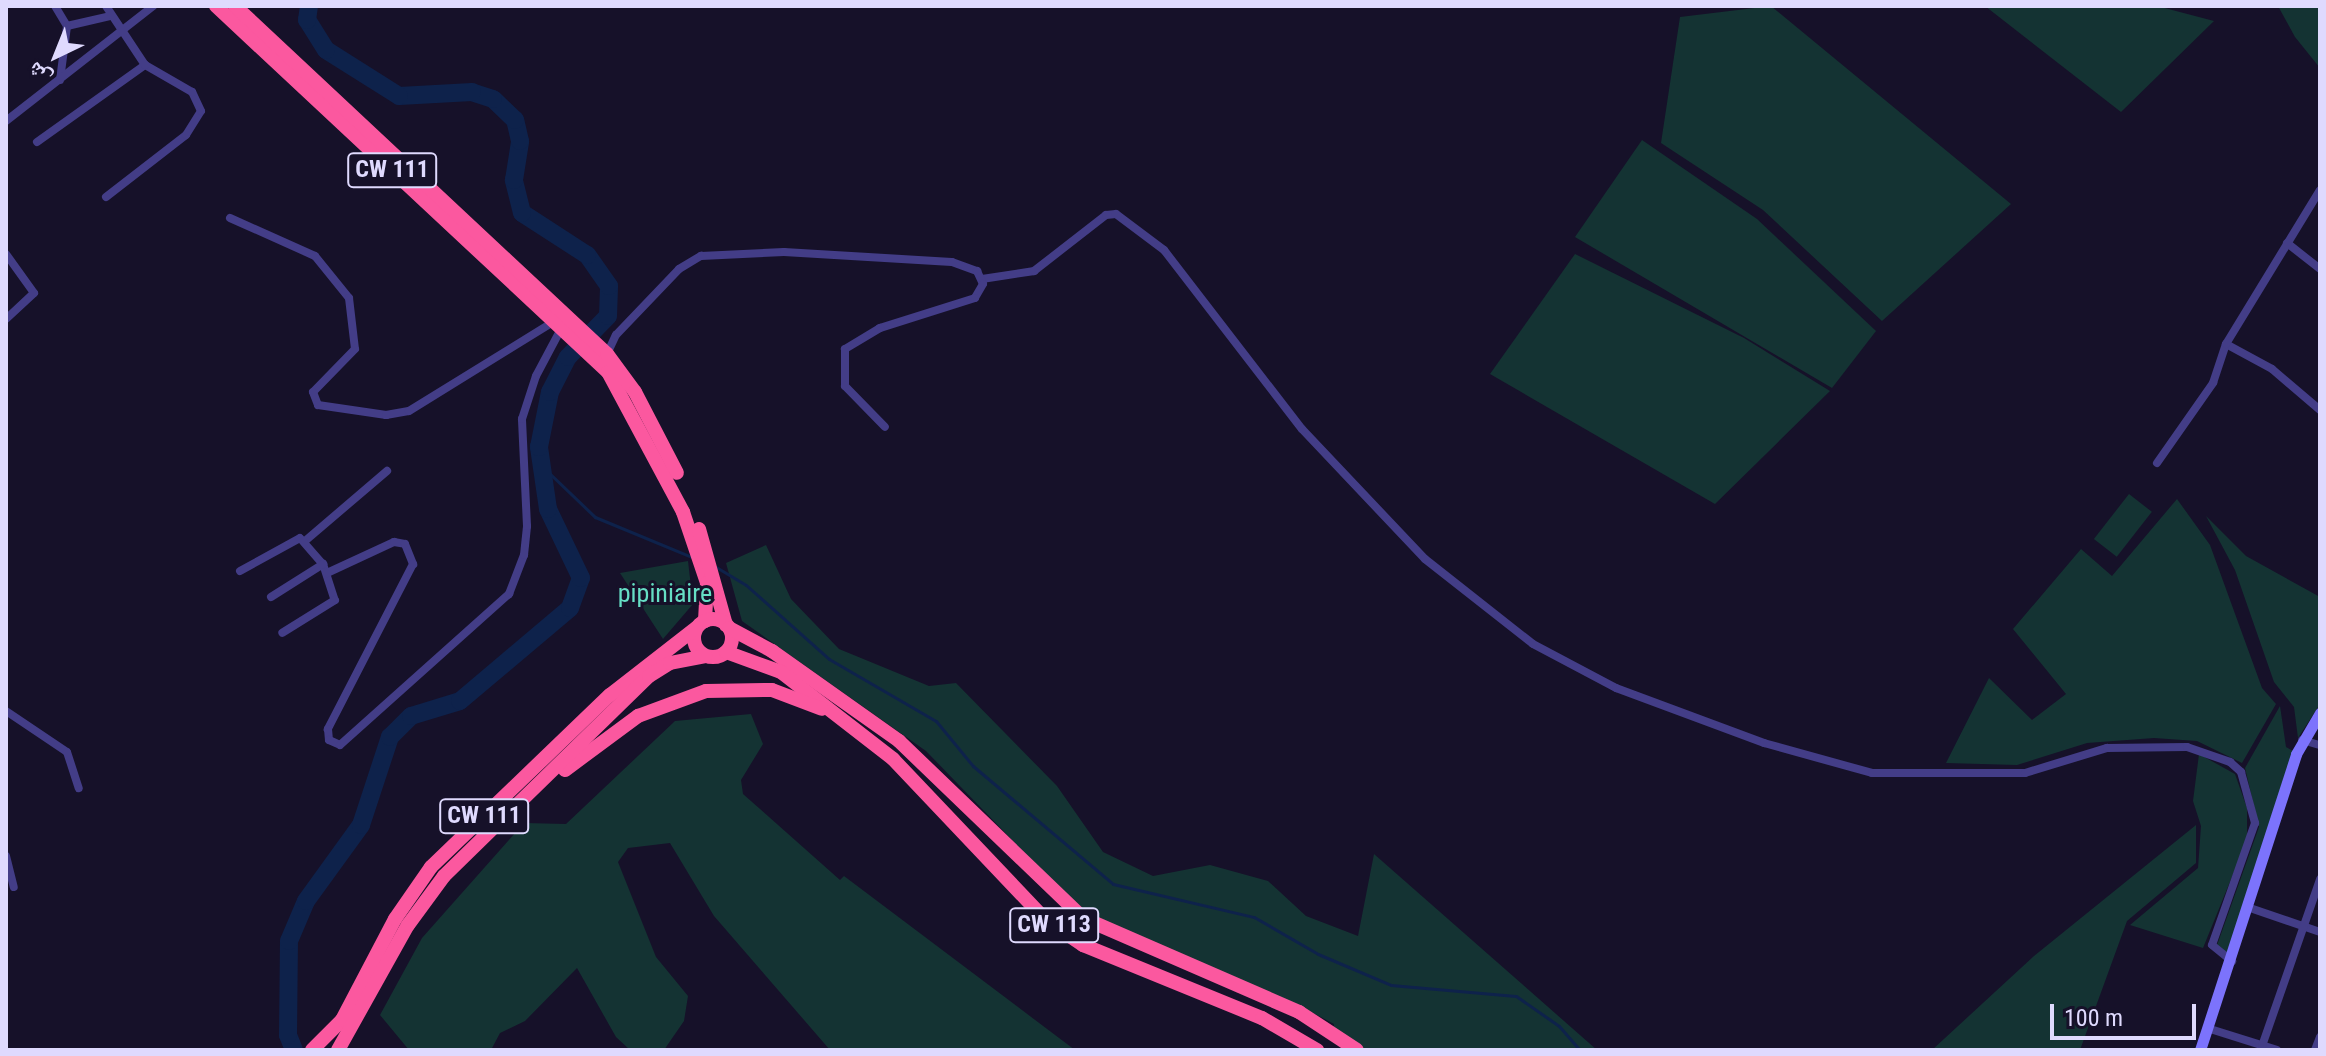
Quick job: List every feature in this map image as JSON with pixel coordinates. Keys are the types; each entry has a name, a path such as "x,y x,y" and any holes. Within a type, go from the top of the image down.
{"highway":[{"name":"CW 111","path":"216,6 565,327 598,350 645,431 702,550 727,627"},
{"name":"CW 111","path":"235,6 565,327"},
{"path":"709,575 701,625 694,641 705,656 726,652 781,672 846,721"},
{"name":"CW 111","path":"316,1047 342,1020 395,919 431,867 610,695 701,625"},
{"path":"701,625 727,627 772,651 899,741 1083,918 1299,1012 1357,1050"},
{"path":"726,652 727,627"},
{"name":"CW 111","path":"530,796 655,671 705,656"},
{"path":"338,1050 433,890 530,796 630,721 706,691 772,690 846,721"},
{"name":"CW 113","path":"846,721 919,782 1046,920 1083,945 1262,1018 1317,1050"}],"street":[{"path":"55,6 67,26 60,80"},
{"path":"106,6 122,35 145,65 192,92 201,111 186,135 106,197"},
{"path":"6,121 122,35 153,6"},
{"path":"67,26 110,16"},
{"path":"37,142 145,65"},
{"path":"2157,463 2213,383 2226,344 2320,190"},
{"path":"982,279 1034,271 1116,214 1164,250 1302,429 1425,559 1533,644 1616,688 1764,743 1872,773 2025,773 2107,748 2187,747 2230,762 2241,772 2255,823 2212,945 2233,961"},
{"path":"230,218 315,256 349,298 355,349 313,392 318,405 386,415 409,411 565,327"},
{"path":"2287,243 2320,269"},
{"path":"598,350 669,280 701,256 744,250 952,262 977,271 982,279"},
{"path":"6,254 34,293 6,319"},
{"path":"885,427 845,386 845,349 880,328 975,298 982,279"},
{"path":"327,573 394,542 405,544 413,564 328,729 329,740 340,745 509,594 524,555 527,526 522,419 536,376 565,327"},
{"path":"2226,344 2272,369 2320,410"},
{"path":"305,541 387,471"},
{"path":"240,571 293,538 305,541 323,564 335,600 282,633"},
{"path":"271,597 323,564"},
{"path":"6,711 67,752 79,788"},
{"path":"2200,1050 2233,961 2302,740 2320,713"},
{"path":"2302,740 2320,745"},
{"path":"6,856 14,887"},
{"path":"2262,1046 2320,879"},
{"path":"2250,908 2320,932"},
{"path":"2207,1028 2277,1050"},
{"path":"2315,1050 2320,1037"}],"green space":[{"path":"1771,6 2011,204 1882,321 1763,210 1661,143 1680,17"},
{"path":"1985,6 2157,6 2214,21 2121,112"},
{"path":"2278,6 2320,6 2320,68 2295,37"},
{"path":"1642,140 1757,219 1876,331 1832,388 1575,237"},
{"path":"1575,254 1744,338 1830,391 1715,504 1490,374"},
{"path":"2129,494 2152,512 2117,557 2094,539"},
{"path":"2177,499 2210,545 2262,688 2276,704 2242,763 2197,741 2154,738 2087,743 2017,765 1946,763 1989,678 2032,720 2066,694 2013,629 2081,549 2112,576"},
{"path":"2206,516 2246,556 2320,597 2320,704 2298,738 2294,707 2274,682 2235,570"},
{"path":"766,545 791,599 839,649 929,686 956,683 1057,786 1103,852 1153,876 1210,865 1268,881 1306,916 1358,936 1374,854 1597,1050 1357,1050 1333,1032 1334,1024 1296,1004 1086,916 926,751 742,621 726,563"},
{"name":"pipiniaire","path":"688,561 693,604 663,639 620,573"},
{"path":"2280,706 2286,747 2293,751 2230,956 2216,948 2259,827 2245,768"},
{"path":"751,714 763,744 741,780 743,794 840,880 844,876 1075,1050 830,1050 714,916 670,843 628,848 618,862 656,957 688,996 684,1021 664,1050 630,1050 616,1037 577,968 525,1021 500,1033 491,1050 409,1050 380,1015 422,938 524,823 566,824 675,721"},
{"path":"2199,754 2235,774 2247,808 2247,840 2203,948 2130,925 2198,868 2201,826 2193,801"},
{"path":"2196,825 2196,863 2127,921 2080,1050 1932,1050 2034,956"}],"waterway":[{"path":"294,1050 288,1035 289,941 306,901 361,825 390,737 411,716 460,701 570,608 581,578 548,509 539,447 550,392 568,357 608,316 609,286 587,255 522,213 514,180 520,141 515,120 493,99 472,92 399,96 326,50 307,20 309,6"},
{"path":"546,470 595,517 694,558"},
{"path":"716,567 746,585 829,659 936,721 973,766 1113,884 1254,917 1318,954 1391,985 1516,996 1559,1026 1580,1050"}]}
